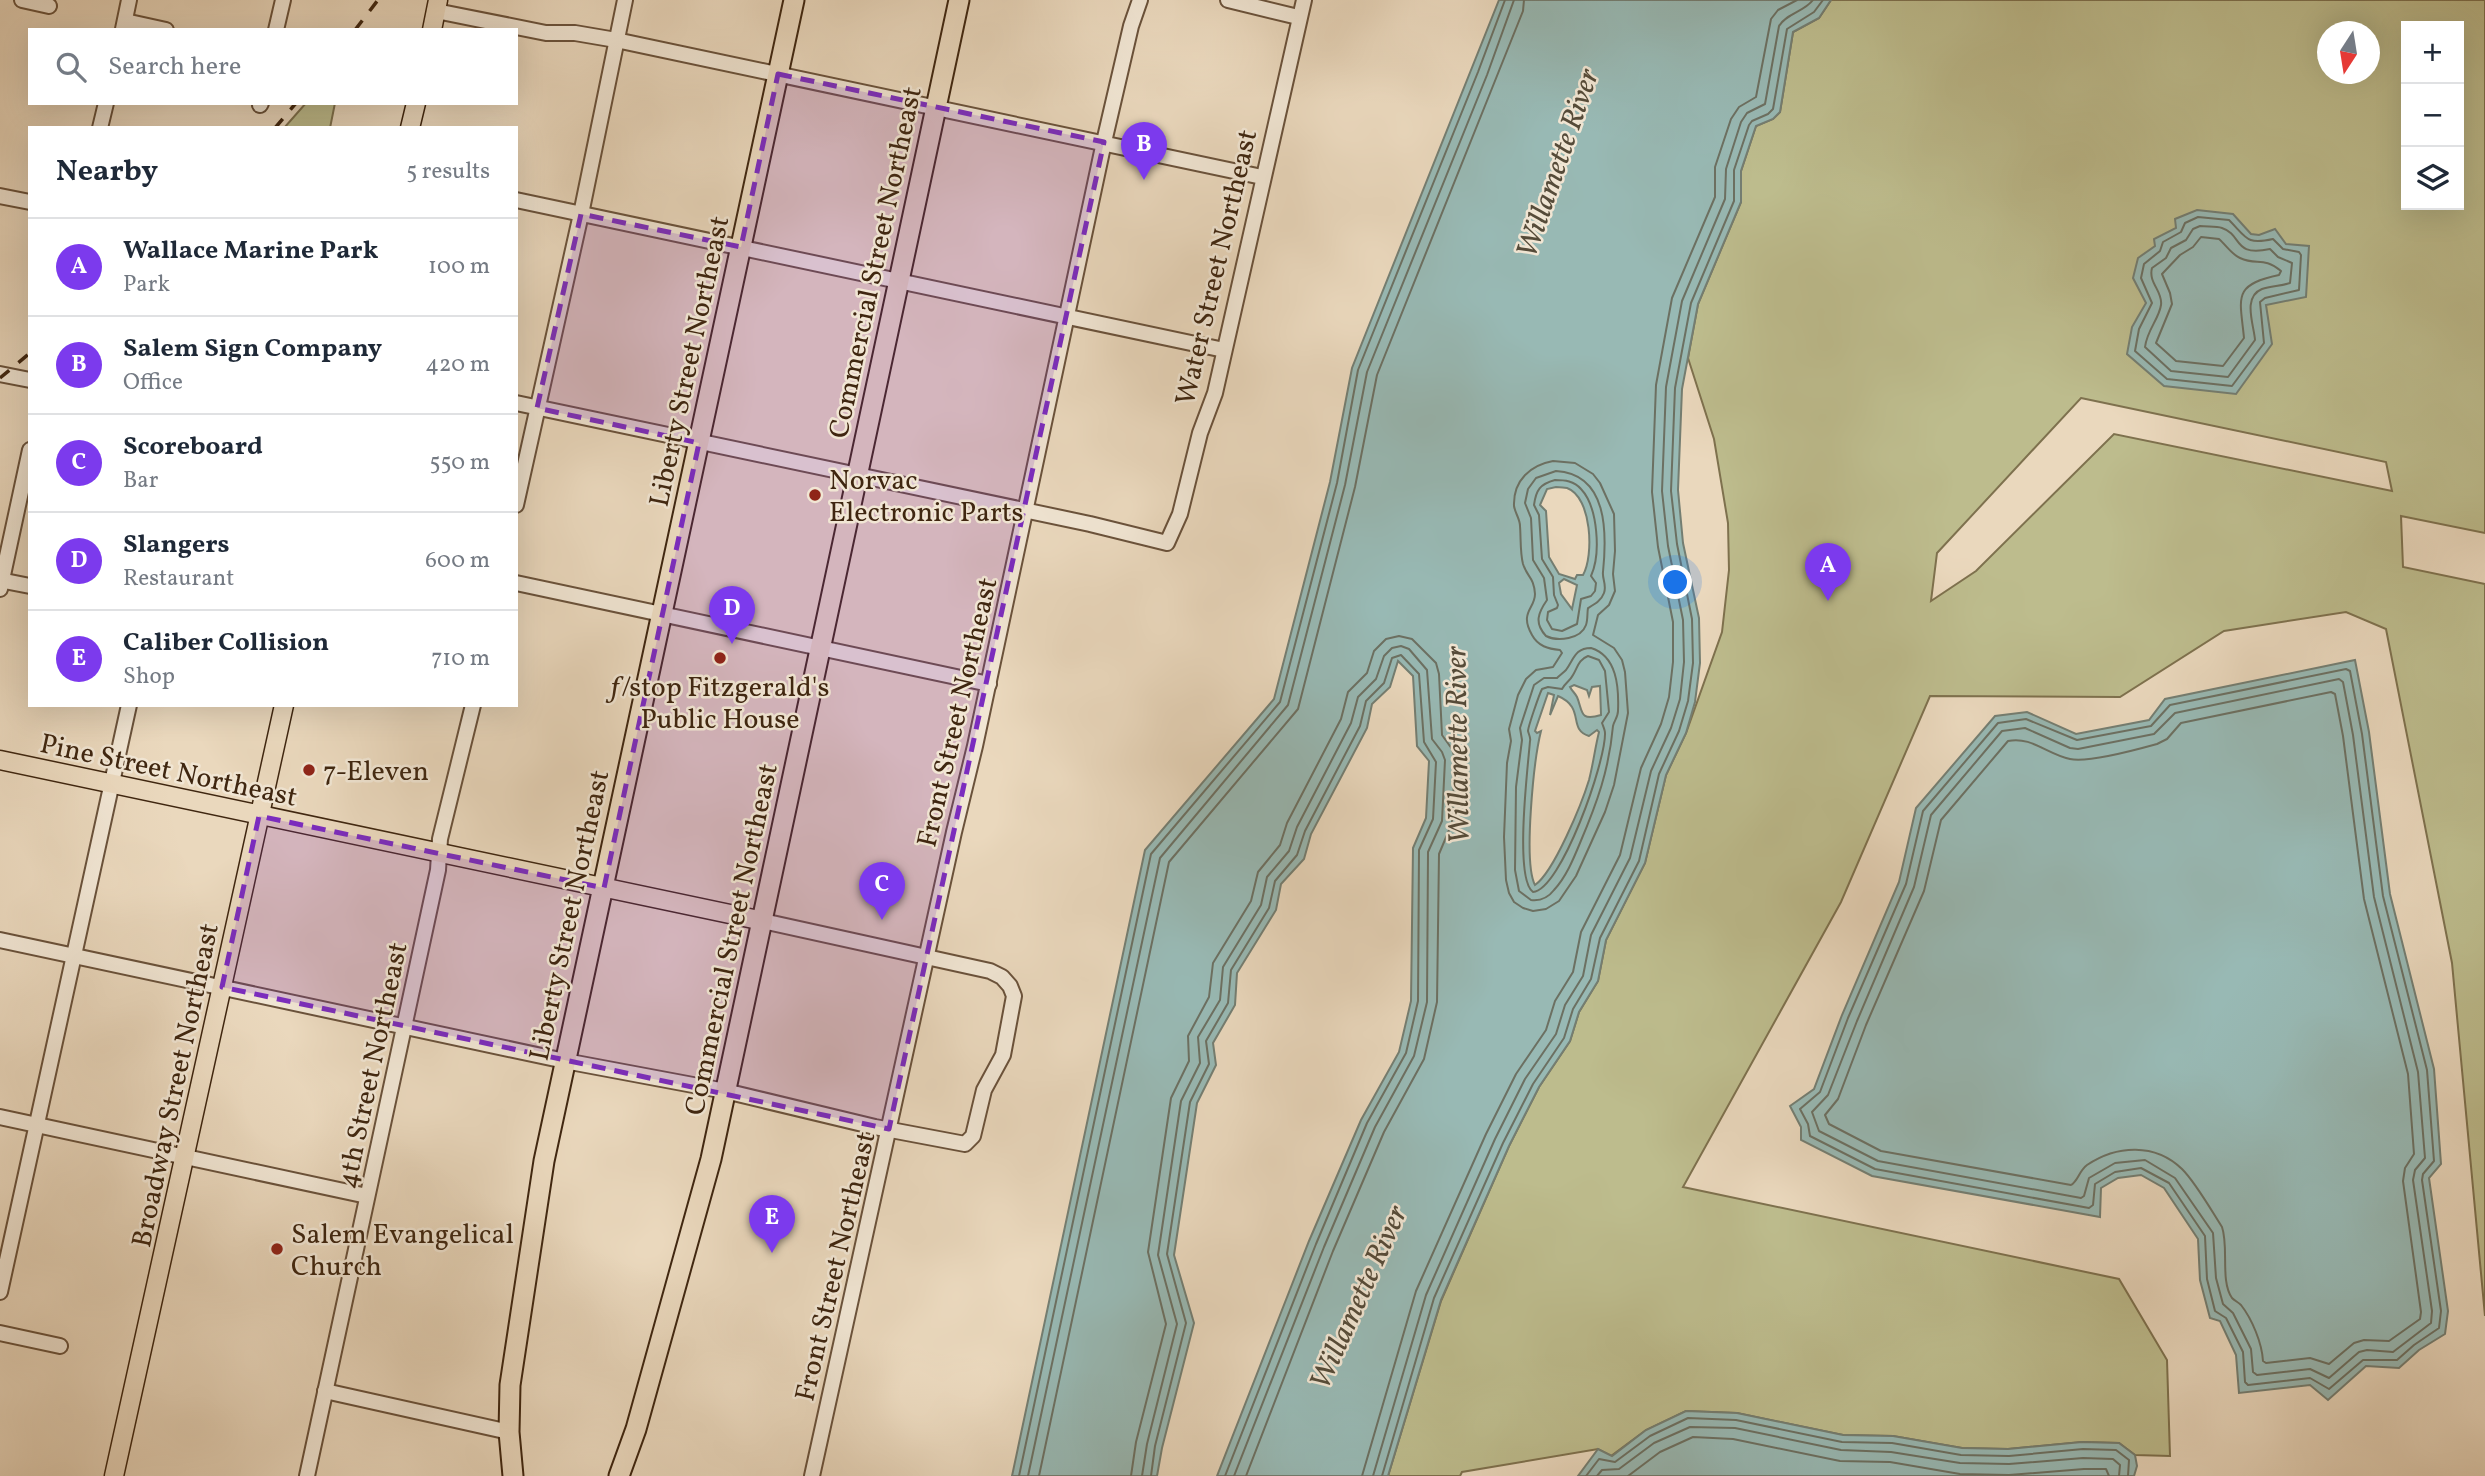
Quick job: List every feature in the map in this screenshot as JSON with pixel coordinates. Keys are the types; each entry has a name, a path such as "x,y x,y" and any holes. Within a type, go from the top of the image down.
{"highway":[{"name":"Liberty Street Northeast","path":"513,1476 509,1432 510,1385 544,1161 794,0"},
{"name":"Commercial Street Northeast","path":"636,1429 711,1159 959,0"},
{"path":"618,1476 636,1429"}],"main road":[{"path":"432,28 437,5"},
{"path":"410,126 416,105"},
{"name":"Broadway Street Northeast","path":"114,1476 284,707"},
{"name":"Pine Street Northeast","path":"0,760 763,920"},
{"name":"Commercial Street Northeast","path":"629,1476 635,1452 636,1429"}],"street":[{"path":"22,0 49,6"},
{"path":"129,0 124,25 149,28"},
{"path":"276,28 283,0"},
{"path":"518,496 581,214 625,0"},
{"name":"Front Street Northeast","path":"812,1476 989,684 1104,142 1131,26 1140,0"},
{"path":"1228,0 1298,17"},
{"name":"Water Street Northeast","path":"1026,510 1167,543 1180,514 1200,433 1215,393 1304,0"},
{"path":"437,5 546,33 575,33 616,40 1262,177"},
{"path":"100,126 106,105"},
{"path":"0,196 28,202"},
{"path":"518,200 1224,351"},
{"path":"0,374 28,380"},
{"path":"518,403 1026,510"},
{"path":"28,459 1,583 28,586"},
{"path":"518,583 989,684"},
{"path":"0,1292 129,707"},
{"name":"4th Street Northeast","path":"307,1476 440,854 442,830 473,707"},
{"name":"Pine Street Northeast","path":"763,920 990,971 1002,977 1010,986 1014,996 1003,1055 984,1090 973,1136 965,1143 890,1129"},
{"path":"0,940 565,1061 725,1091 890,1129"},
{"path":"0,1117 367,1196"},
{"path":"0,1333 60,1346"},
{"path":"326,1391 509,1432"}],"highlighted area":[{"path":"778,74 1104,142 889,1129 222,987 259,816 604,888 699,443 537,408 581,214 741,247"}],"shaded area":[{"path":"1831,0 2485,0 2485,533 2401,516 2403,567 2485,584 2485,1316 2452,963 2386,629 2346,612 2224,631 2120,697 1930,696 1841,902 1683,1187 2119,1279 2167,1360 2170,1456 2135,1455 2119,1443 2082,1442 2008,1449 1962,1448 1893,1436 1843,1435 1737,1413 1686,1411 1646,1430 1611,1456 1598,1449 1462,1472 1460,1476 1388,1476 1441,1301 1509,1146 1539,1087 1570,1041 1579,1012 1598,981 1606,940 1645,863 1666,775 1686,733 1722,632 1729,570 1728,523 1714,439 1688,358 1698,304 1741,202 1741,171 1756,126 1773,119 1780,112 1793,32 1819,18","holes":["2081,398 2386,462 2392,491 2114,434 1976,571 1931,601 1937,553"]},
{"path":"304,105 335,105 330,126 286,126"}],"water":[{"name":"Willamette River","path":"1499,0 1831,0 1819,18 1793,32 1780,112 1773,119 1756,126 1741,171 1741,202 1698,304 1682,389 1678,490 1683,543 1699,618 1700,663 1695,702 1686,733 1666,775 1645,863 1606,940 1598,981 1579,1012 1570,1041 1539,1087 1509,1146 1441,1300 1388,1476 1217,1476 1309,1241 1361,1120 1399,1052 1411,1001 1413,848 1426,818 1429,761 1417,746 1413,676 1398,661 1390,687 1372,704 1367,728 1311,834 1304,859 1281,884 1276,910 1237,973 1235,1005 1213,1043 1216,1065 1197,1103 1174,1255 1194,1323 1157,1476 1012,1476 1145,850 1274,699 1330,482 1352,368","holes":["1567,488 1582,503 1586,514 1589,555 1583,575 1577,575 1575,579 1559,574 1549,557 1546,511 1540,505 1547,489","1564,579 1577,585 1572,609 1561,594 1559,583","1574,685 1587,690 1589,696 1592,687 1600,686 1601,715 1585,716 1570,687","1548,693 1554,695 1550,715 1558,696 1572,706 1582,733 1589,736 1597,730 1599,732 1589,780 1574,820 1559,852 1535,885 1530,834 1535,764 1541,731 1535,731"]},
{"path":"2197,210 2233,214 2251,234 2259,235 2275,229 2286,244 2309,246 2306,297 2266,305 2272,344 2236,394 2164,386 2127,354 2132,327 2146,303 2133,278 2138,258 2155,246 2154,239 2176,228 2175,219"},
{"path":"2355,660 2369,732 2390,894 2434,1069 2441,1164 2429,1178 2448,1311 2445,1334 2419,1350 2399,1368 2366,1366 2328,1400 2310,1385 2239,1393 2236,1355 2220,1321 2210,1318 2200,1280 2198,1239 2164,1188 2141,1175 2118,1178 2101,1188 2100,1217 1872,1176 1801,1140 1801,1127 1790,1106 1814,1089 1842,1015 1899,882 1916,808 1995,716 2027,712 2076,734 2149,720 2165,699"},
{"path":"1686,1411 1737,1413 1843,1435 1893,1436 1962,1448 2008,1449 2082,1442 2119,1443 2135,1455 2137,1466 2134,1476 1578,1476 1598,1449 1612,1456 1646,1430"}],"railway":[{"path":"357,28 378,0"},
{"path":"277,126 294,105"},
{"path":"0,378 28,355"}],"place":[{"name":"Salem Sign Company","path":"1144,180"},
{"name":"Norvac Electronic Parts","path":"815,495"},
{"name":"Wallace Marine Park","path":"1828,601"},
{"name":"Slangers","path":"732,644"},
{"name":"ƒ/stop Fitzgerald's Public House","path":"720,658"},
{"name":"7-Eleven","path":"309,770"},
{"name":"Scoreboard","path":"882,920"},
{"name":"Salem Evangelical Church","path":"277,1249"},
{"name":"Caliber Collision","path":"772,1253"}]}
